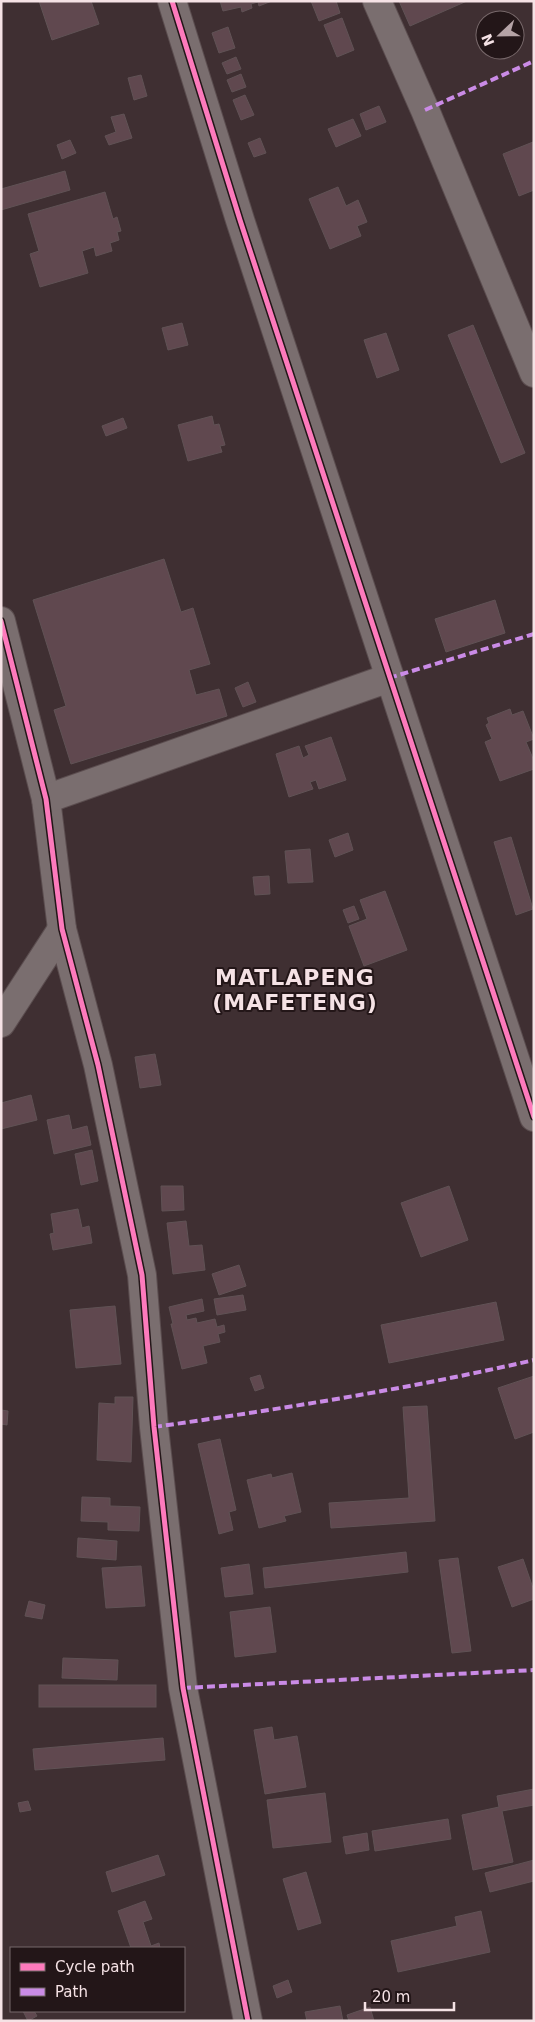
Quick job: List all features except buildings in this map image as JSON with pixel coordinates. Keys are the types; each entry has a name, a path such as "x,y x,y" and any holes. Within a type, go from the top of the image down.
{"street":[{"path":"172,1 246,239 534,1117"},
{"path":"376,1 425,110 534,373"},
{"path":"1,621 46,799 62,929 98,1066 142,1275 154,1427 183,1688 248,2021"},
{"path":"46,799 389,678"},
{"path":"1,1023 62,929"}],"marked path":[{"path":"425,110 534,61"},
{"path":"389,678 534,634"},
{"path":"154,1427 344,1398 534,1360"},
{"path":"183,1688 534,1670"}],"cycle path":[{"path":"172,1 240,220 534,1117"},
{"path":"1,621 46,799 62,929 98,1065 142,1275 154,1427 183,1688 248,2021"}],"district":[{"name":"MATLAPENG (MAFETENG)","path":"295,990"}]}
